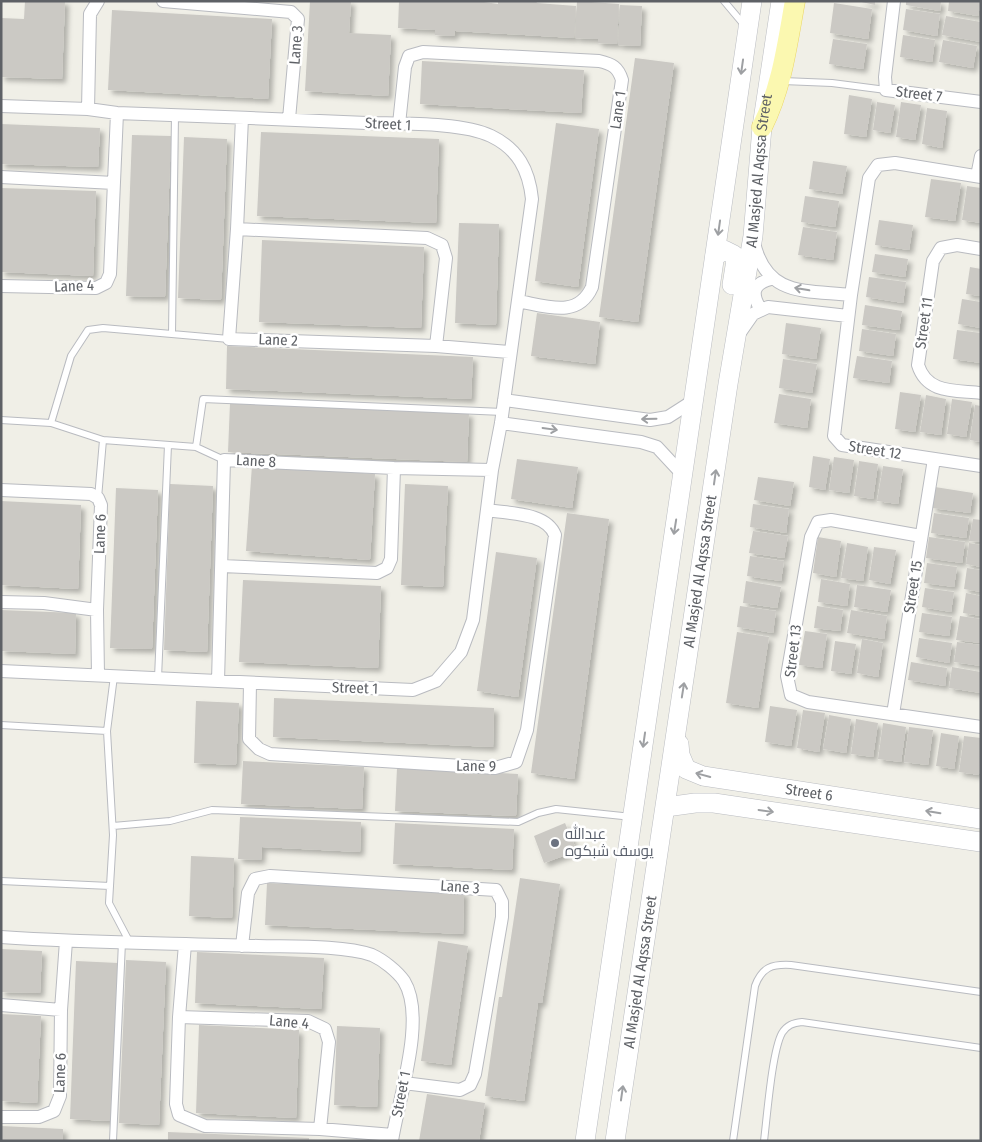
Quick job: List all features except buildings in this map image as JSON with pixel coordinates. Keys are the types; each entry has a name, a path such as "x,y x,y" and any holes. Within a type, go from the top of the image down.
{"main road":[{"name":"Al Masjed Al Aqssa Street","path":"586,1132 752,1"},
{"name":"Al Masjed Al Aqssa Street","path":"616,1141 728,384 753,236 762,127 781,1"},
{"path":"762,127 775,101 795,1"},
{"path":"715,256 724,250 734,255 736,260 722,363 728,384"},
{"name":"Street 6","path":"678,723 680,756 686,770 703,776 981,819"},
{"path":"736,806 739,782"},
{"name":"Street 6","path":"666,808 696,803 736,806 981,842"},
{"path":"632,823 638,863 628,923 632,928 638,930 647,928"},
{"path":"586,1132 597,1122 606,1132 605,1141"}],"street":[{"path":"88,108 90,14 98,1"},
{"name":"Lane 3","path":"163,1 291,12 296,14 298,19 289,120"},
{"name":"Street 7","path":"894,1 885,76 886,90 981,102"},
{"name":"Lane 1","path":"399,124 405,67 409,56 423,52 599,61 611,64 619,70 622,80 592,287 588,297 579,305 565,308 518,301"},
{"name":"Street 1","path":"1,106 88,108 117,113 399,124 470,129 490,136 509,146 521,159 530,179 532,199 503,412 492,470 473,620 461,652 436,681 413,690 1,671"},
{"name":"Lane 4","path":"1,286 96,288 106,284 110,274 117,113"},
{"path":"229,338 237,229 242,118"},
{"path":"979,176 981,156"},
{"name":"Street 12","path":"979,176 895,164 878,165 869,178 848,316 834,436 837,442 842,445 981,466"},
{"path":"1,177 114,183"},
{"path":"237,229 427,238 442,245 446,258 436,346"},
{"path":"753,236 763,270 772,279 800,290 851,295"},
{"name":"Street 11","path":"981,249 957,245 941,248 933,262 918,365 922,378 933,387 981,393"},
{"path":"760,310 754,299 755,290 762,282 772,279"},
{"path":"736,340 745,323 753,314 768,307 848,316"},
{"name":"Lane 2","path":"229,338 436,346 510,352"},
{"path":"503,412 650,420 668,417 694,401"},
{"path":"503,412 641,442 661,451 683,475"},
{"name":"Street 15","path":"893,714 934,459"},
{"name":"Lane 8","path":"218,681 224,460 394,468 492,470"},
{"path":"222,566 377,573 387,568 391,559 394,468"},
{"name":"Lane 6","path":"1,490 91,494 98,498 101,505 97,610 98,675"},
{"name":"Lane 9","path":"250,683 249,740 259,749 270,754 495,768 516,762 527,730 555,535 551,526 540,519 488,510"},
{"name":"Street 13","path":"921,536 831,520 818,522 810,537 787,676 791,695 808,702 981,727"},
{"path":"1,602 44,603 97,610"},
{"name":"Lane 3","path":"242,946 248,893 256,879 280,876 496,890 502,902 502,916 475,1074 470,1085 460,1090 404,1083"},
{"name":"Street 1","path":"1,937 66,942 126,941 340,950 372,956 391,967 404,982 412,1008 412,1034 393,1138"},
{"name":"Lane 6","path":"1,1116 39,1117 54,1111 60,1096 61,1010 66,942"},
{"path":"186,944 179,1017 176,1104 179,1114 205,1126 320,1129 393,1138"},
{"path":"1,1006 61,1010"},
{"name":"Lane 4","path":"179,1017 308,1021 326,1029 329,1042 320,1129"}],"lane":[{"path":"724,1 748,28"},
{"path":"780,81 832,83 886,90"},
{"path":"172,334 175,115"},
{"path":"51,423 71,356 88,330 103,328 229,338"},
{"path":"196,447 203,399 503,412"},
{"path":"1,420 51,423 103,440 196,447 224,460"},
{"path":"98,498 103,440"},
{"path":"158,678 168,445"},
{"path":"113,1141 126,941 109,903 112,826 106,731 114,676"},
{"path":"1,725 106,731"},
{"path":"112,826 170,821 212,810 518,822 538,813 556,809 632,823"},
{"path":"1,881 110,886"},
{"path":"733,1141 755,986 760,973 770,965 791,965 981,992"},
{"path":"764,1141 779,1042 786,1027 793,1023 802,1022 981,1048"}],"place":[{"name":"عبدالله يوسف شبكوه","path":"555,843"}]}
